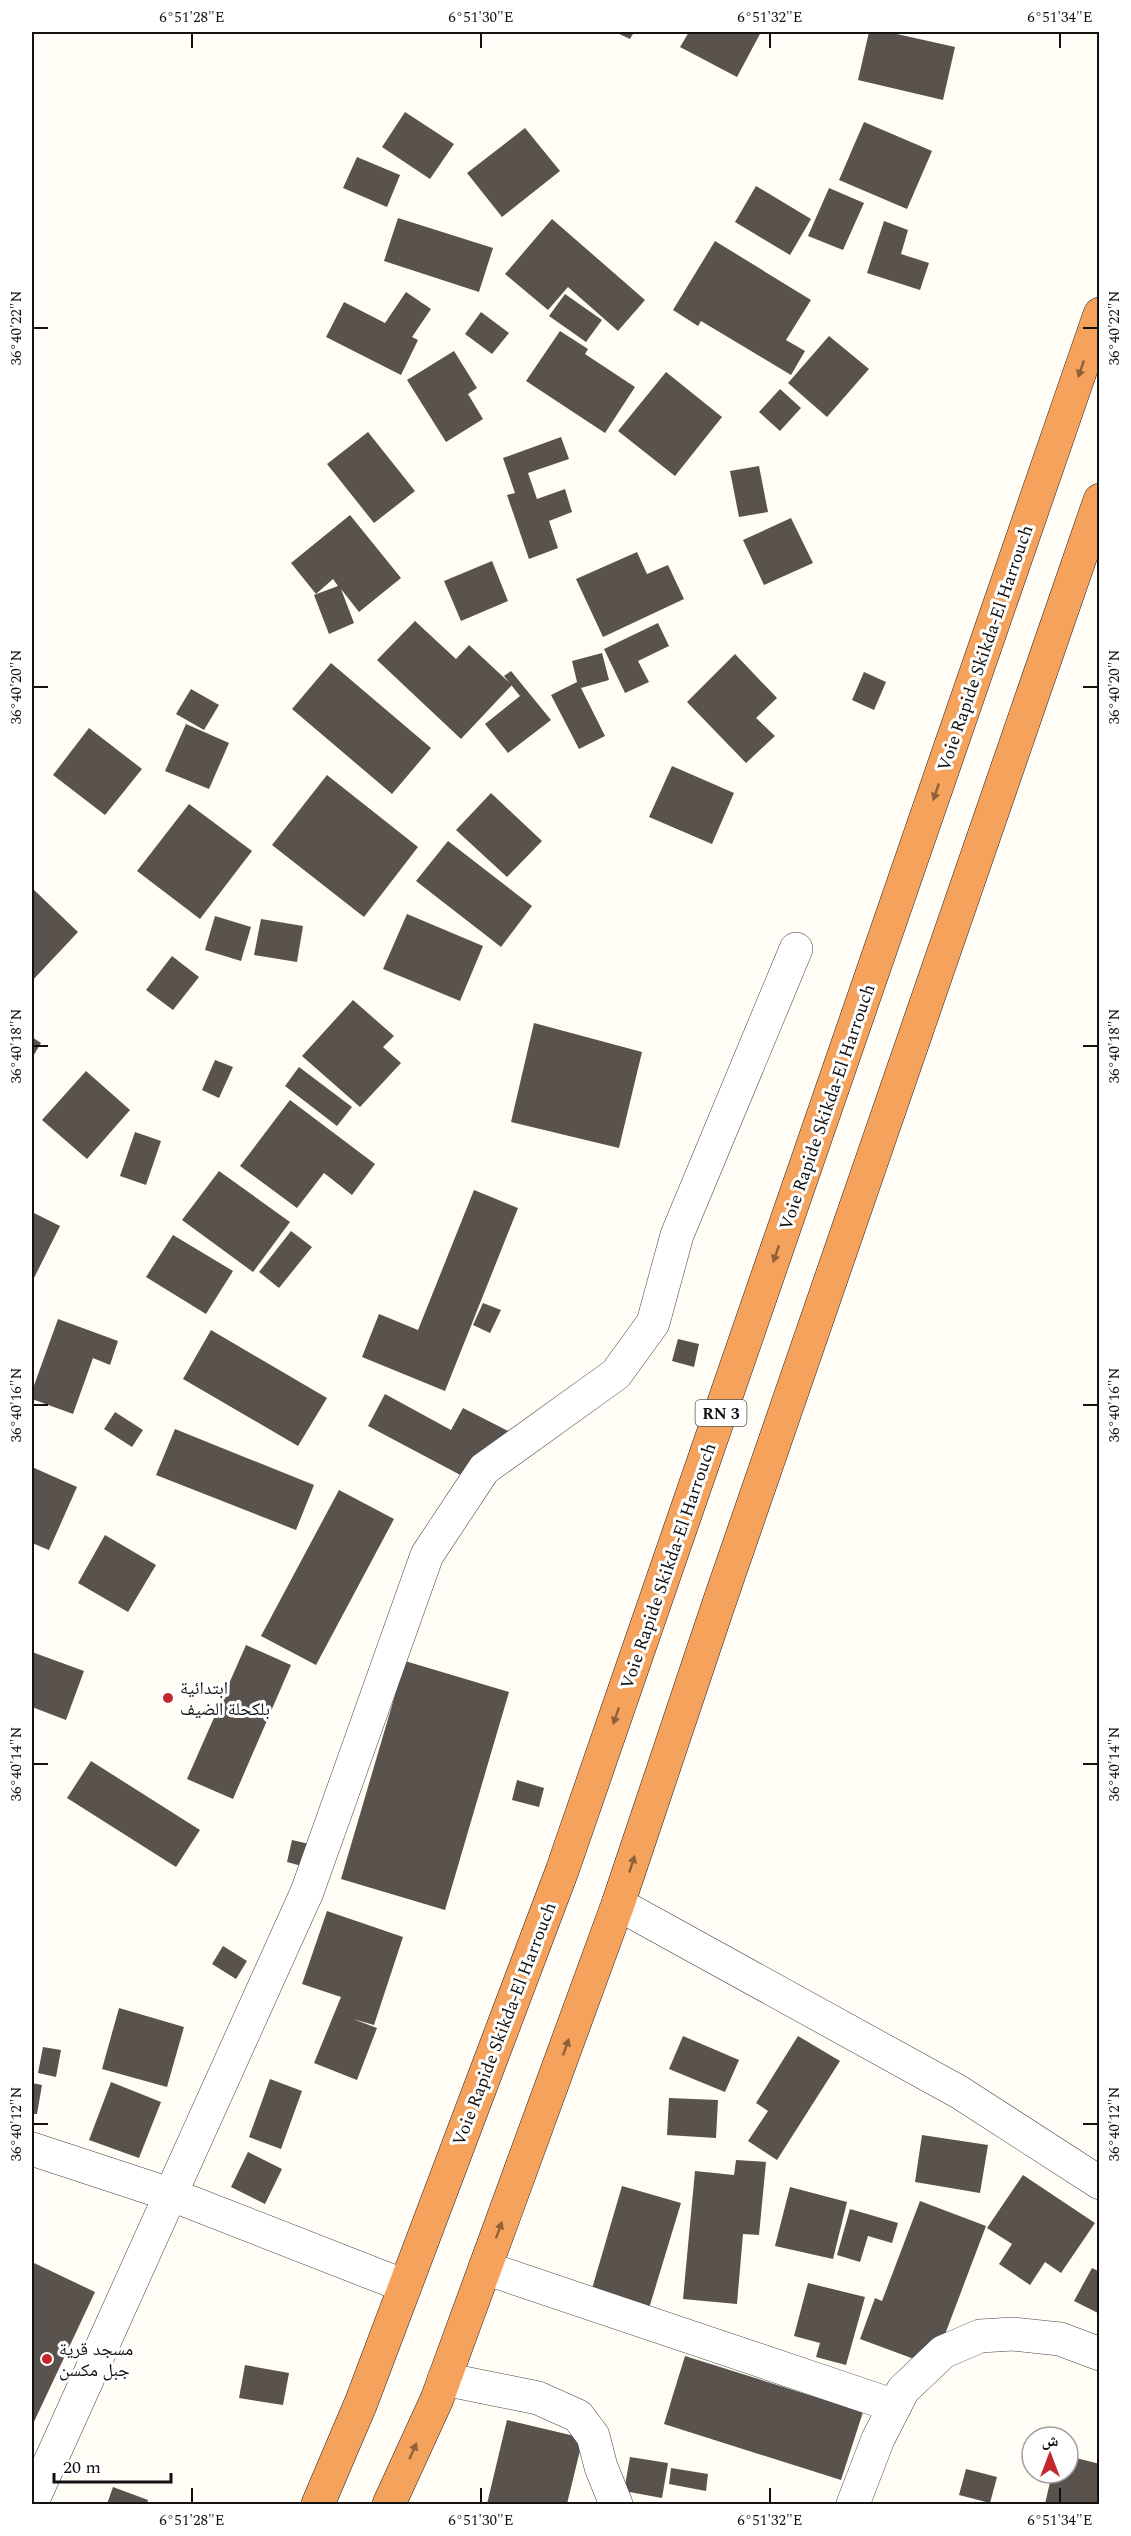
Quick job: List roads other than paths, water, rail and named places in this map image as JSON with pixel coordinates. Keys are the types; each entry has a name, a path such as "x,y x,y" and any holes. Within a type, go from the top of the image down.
{"highway":[{"name":"Voie Rapide Skikda-El Harrouch","path":"318,2505 361,2403 562,1871 1100,314"},
{"path":"389,2505 444,2379 618,1904 719,1603 1100,500"}],"street":[{"path":"32,2502 308,1892 427,1555 484,1469 616,1374 653,1323 677,1235 796,949"},
{"path":"618,1904 959,2092 1100,2183"},
{"path":"32,2149 172,2195 405,2286"},
{"path":"485,2268 895,2406"},
{"path":"854,2505 878,2439 903,2390 943,2352 980,2336 1013,2334 1060,2339 1100,2354"},
{"path":"444,2379 538,2398 578,2416 593,2436 601,2467 616,2505"}],"place":[{"name":"ابتدائية بلكحلة الضيف","path":"168,1698"},
{"name":"مسجد قرية جبل مكسن","path":"47,2359"}]}
